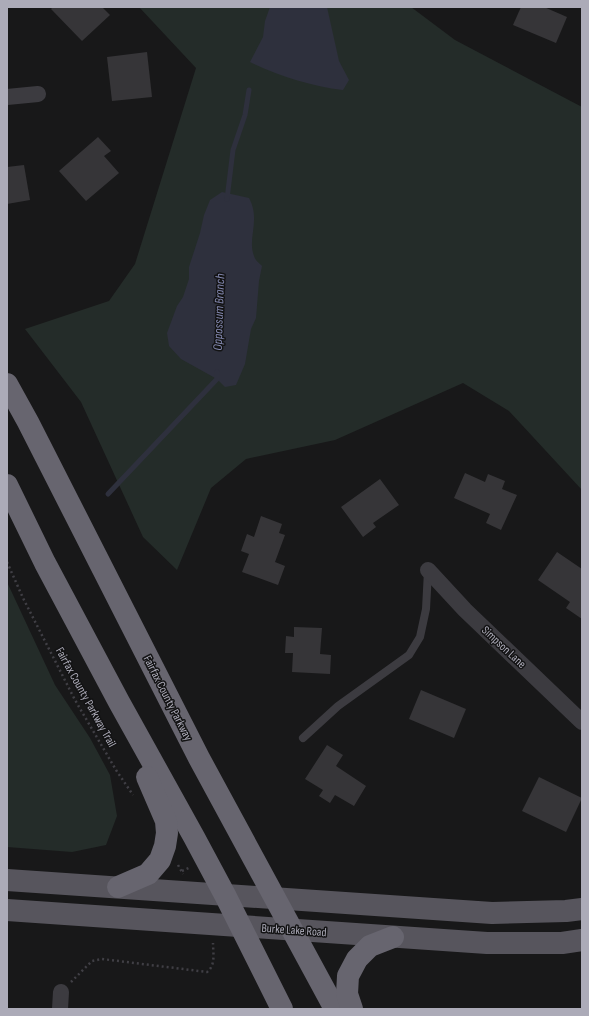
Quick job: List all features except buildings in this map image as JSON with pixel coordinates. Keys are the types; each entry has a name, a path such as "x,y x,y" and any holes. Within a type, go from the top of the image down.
{"highway":[{"name":"Fairfax County Parkway","path":"7,384 28,422 199,758 335,1009"},
{"path":"7,485 45,563 225,895 282,1009"},
{"path":"118,887 148,874 160,860 165,846 167,833 166,821 152,790 119,702"},
{"path":"352,1009 347,994 348,976 357,960 370,946 393,937"}],"main road":[{"path":"7,880 492,913 582,910"},
{"name":"Burke Lake Road","path":"7,910 487,943 562,943 582,940"}],"street":[{"path":"7,96 38,94"},
{"name":"Simpson Lane","path":"428,570 464,610 582,722"},
{"path":"60,1009 61,992"}],"lane":[{"path":"303,738 338,706 409,655 420,636 426,609 428,570"}],"path":[{"name":"Fairfax County Parkway Trail","path":"7,562 23,598 75,700 116,770 137,801"},
{"path":"174,859 182,871 185,880"},
{"path":"61,992 86,966 96,959 207,972 211,969 213,963 213,943"}],"shaded area":[{"path":"139,7 411,7 455,40 582,107 582,490 509,411 463,383 335,440 246,459 211,488 177,570 143,537 81,402 25,329 109,301 135,264 196,68"},
{"path":"7,582 55,685 90,738 110,775 117,816 106,845 72,852 7,847"}],"water":[{"path":"270,7 327,7 339,61 349,80 343,90 295,80 250,62 263,37 265,21"},
{"path":"222,192 249,198 254,214 252,249 255,259 262,266 259,281 256,318 251,329 245,364 236,385 225,387 217,379 181,359 169,346 167,333 177,306 183,297 189,279 189,267 204,215 210,200"}],"waterway":[{"name":"Oppossum Branch","path":"227,199 233,150 245,115 249,90"},
{"name":"Oppossum Branch","path":"108,494 217,379 217,372"}]}
